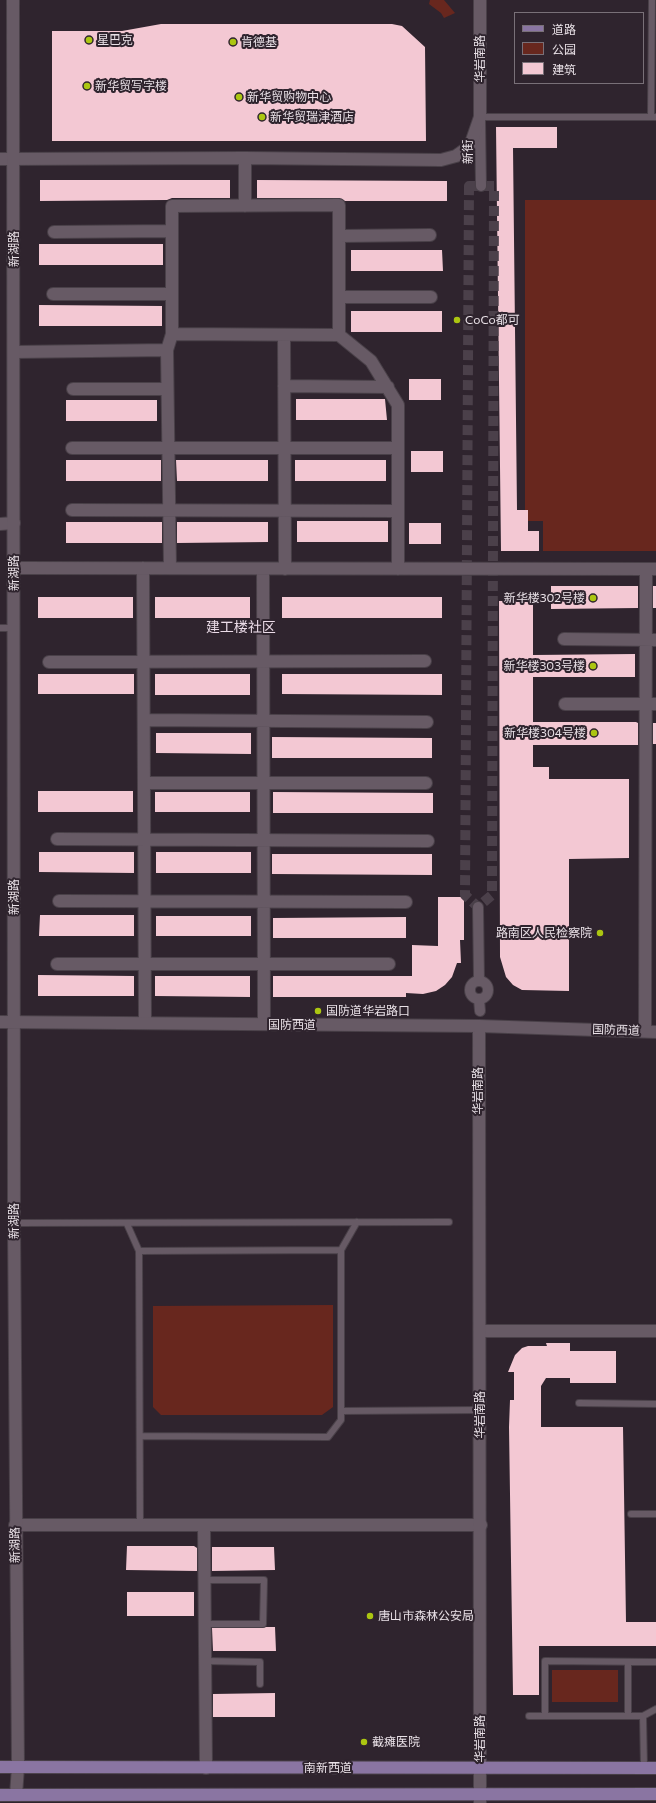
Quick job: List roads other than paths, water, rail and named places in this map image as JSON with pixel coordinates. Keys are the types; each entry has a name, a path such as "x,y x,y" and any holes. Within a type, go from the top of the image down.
{"main road":[{"name":"南新西道","path":"0,1767 650,1768"},
{"path":"0,1795 480,1799 656,1794"}],"street":[{"name":"新湖路","path":"13,0 14,1223 15,1525 18,1767 16,1795"},
{"name":"华岩南路","path":"0,159 244,158 441,160 456,156 470,146 480,117 480,0"},
{"name":"新街","path":"480,117 481,186"},
{"path":"244,158 245,206"},
{"path":"170,568 167,350 172,334 172,206 339,205 339,335"},
{"path":"54,232 172,231"},
{"path":"339,236 430,236"},
{"path":"53,294 172,294"},
{"path":"339,297 431,297"},
{"path":"172,334 339,335 371,361 398,405 398,569"},
{"path":"284,335 285,568"},
{"path":"14,352 167,350"},
{"path":"284,386 388,387"},
{"path":"73,389 167,389"},
{"path":"72,448 398,448"},
{"path":"72,510 398,511"},
{"path":"0,524 14,523"},
{"path":"14,568 651,569 650,1032"},
{"path":"143,568 146,1023"},
{"path":"263,568 264,1024"},
{"path":"564,640 651,640"},
{"path":"49,662 425,661"},
{"path":"565,704 651,704"},
{"path":"144,720 427,722"},
{"path":"145,783 426,783"},
{"path":"56,840 428,841"},
{"path":"60,901 406,902"},
{"path":"478,907 478,980 487,984 489,989 485,997 479,999 480,1011"},
{"path":"57,964 389,964"},
{"name":"国防西道","path":"0,1022 479,1026 650,1032"},
{"name":"华岩南路","path":"479,1026 481,1525 480,1799"},
{"path":"480,1331 656,1331"},
{"path":"15,1525 481,1525"},
{"path":"204,1525 206,1768"}],"lane":[{"path":"480,117 654,117 652,0"},
{"path":"0,628 14,628"},
{"path":"140,1436 328,1437 341,1420 341,1250 357,1222"},
{"path":"14,1223 127,1224 449,1222"},
{"path":"127,1224 139,1251 140,1525"},
{"path":"139,1251 341,1250"},
{"path":"579,1404 656,1404"},
{"path":"341,1411 480,1410"},
{"path":"631,1514 656,1514"},
{"path":"204,1580 264,1580 263,1624 205,1624"},
{"path":"205,1661 260,1662 260,1684"},
{"path":"545,1716 545,1661 656,1662"},
{"path":"628,1662 628,1716"},
{"path":"529,1716 643,1716 656,1709"},
{"path":"643,1716 650,1768"}],"tunnel":[{"path":"469,186 494,186 492,895 478,907 465,895 469,186"}],"place":[{"name":"星巴克","path":"89,40"},
{"name":"肯德基","path":"233,42"},
{"name":"新华贸写字楼","path":"87,86"},
{"name":"新华贸购物中心","path":"239,97"},
{"name":"新华贸瑞津酒店","path":"262,117"},
{"name":"CoCo都可","path":"457,320"},
{"name":"新华楼302号楼","path":"593,598"},
{"name":"新华楼303号楼","path":"593,666"},
{"name":"新华楼304号楼","path":"594,733"},
{"name":"路南区人民检察院","path":"600,933"},
{"name":"国防道华岩路口","path":"318,1011"},
{"name":"唐山市森林公安局","path":"370,1616"},
{"name":"截瘫医院","path":"364,1742"}],"district":[{"name":"建工楼社区","path":"241,627"}]}
